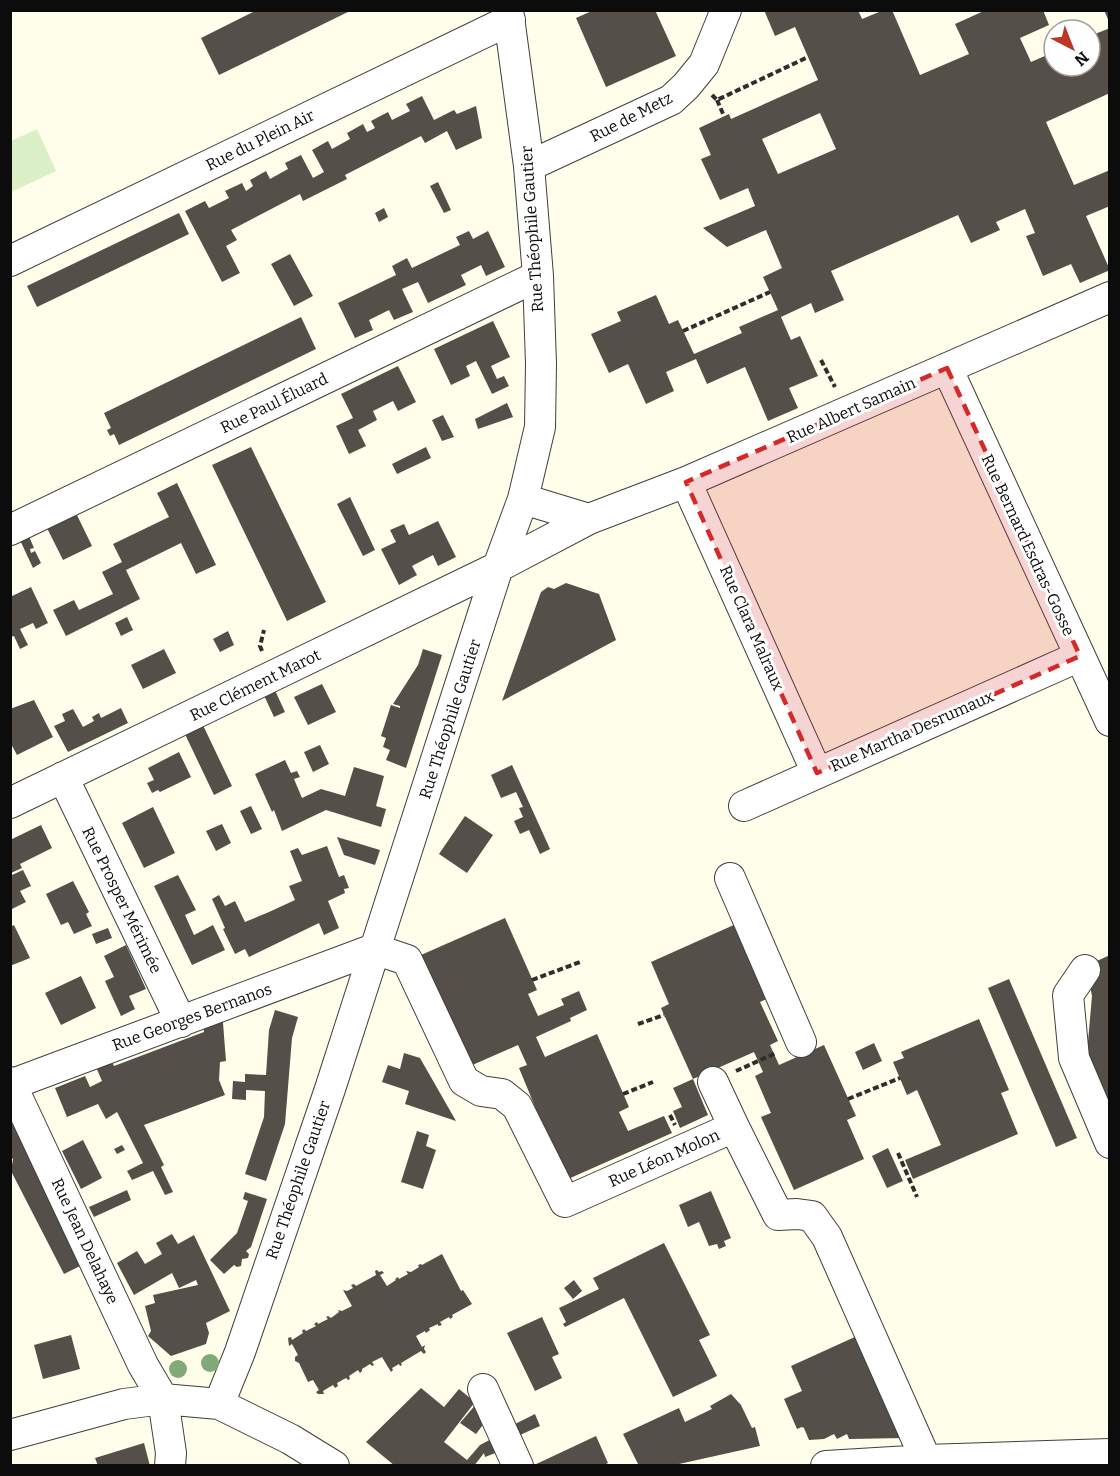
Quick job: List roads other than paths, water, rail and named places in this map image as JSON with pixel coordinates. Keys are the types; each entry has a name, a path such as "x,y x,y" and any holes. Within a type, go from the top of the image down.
{"street":[{"name":"Rue de Metz","path":"529,166 671,100 704,64 726,10"},
{"name":"Rue Théophile Gautier","path":"219,1404 240,1352 330,1089 498,567 523,499 540,427 541,364 538,276 529,166 509,15"},
{"name":"Rue du Plein Air","path":"10,261 509,15"},
{"name":"Rue Paul Éluard","path":"10,530 538,276"},
{"name":"Rue Albert Samain","path":"589,519 686,482 1110,297"},
{"name":"Rue Bernard Esdras-Gosse","path":"947,368 1110,721"},
{"name":"Rue Clara Malraux","path":"686,482 818,773"},
{"path":"523,499 589,519"},
{"name":"Rue Clément Marot","path":"10,802 498,567 589,519"},
{"name":"Rue Martha Desrumaux","path":"744,806 1080,656"},
{"name":"Rue Prosper Mérimée","path":"63,777 181,1022"},
{"path":"730,878 801,1042"},
{"name":"Rue Georges Bernanos","path":"11,1084 374,949"},
{"name":"Rue Léon Molon","path":"374,949 407,960 464,1081 481,1091 502,1094 517,1106 565,1202 734,1126 778,1215 812,1216 827,1237 926,1460"},
{"path":"1085,970 1068,995 1074,1058 1110,1143"},
{"path":"713,1082 734,1126"},
{"name":"Rue Jean Delahaye","path":"11,1084 143,1365 163,1399"},
{"path":"483,1389 518,1466"},
{"path":"163,1399 171,1453 170,1466"},
{"path":"10,1435 124,1404 163,1399 219,1404 290,1439 334,1466"},
{"path":"826,1466 1110,1454"}]}
